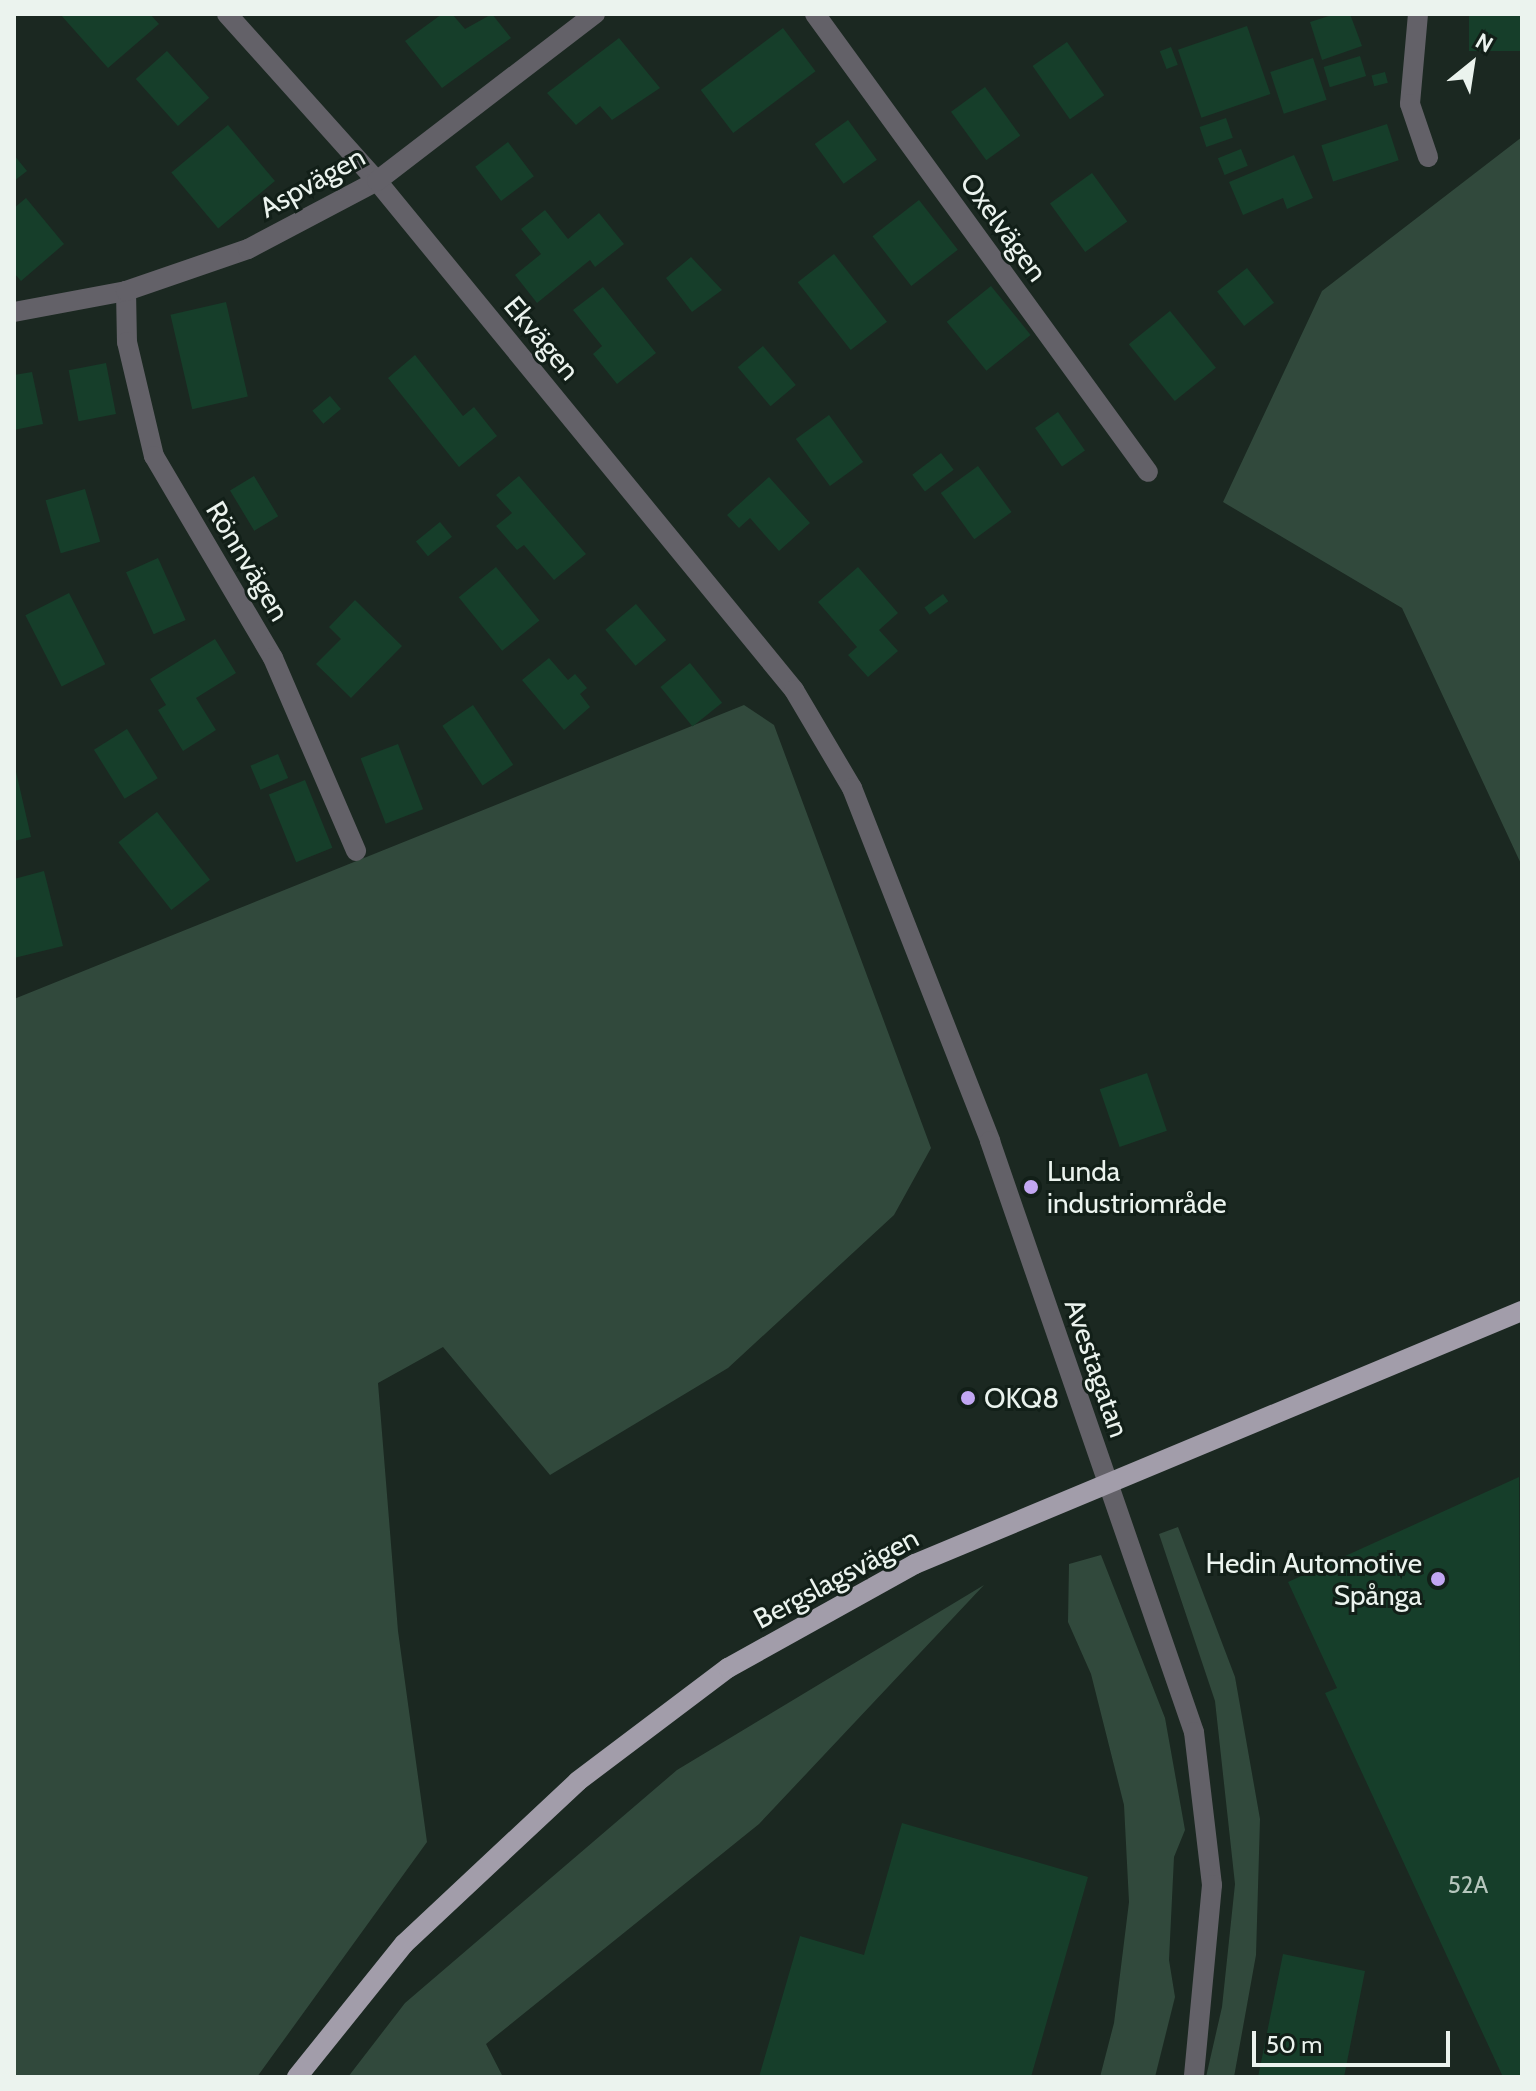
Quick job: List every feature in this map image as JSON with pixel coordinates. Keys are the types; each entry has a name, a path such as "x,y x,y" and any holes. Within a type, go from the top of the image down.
{"main road":[{"name":"Bergslagsvägen","path":"297,2077 427,1922 578,1781 728,1668 915,1564 1522,1311"}],"street":[{"name":"Ekvägen","path":"227,14 377,181 805,706"},
{"name":"Aspvägen","path":"14,312 126,291 248,249 377,181 595,14"},
{"name":"Oxelvägen","path":"815,14 1148,472"},
{"path":"1418,14 1410,104 1428,157"},
{"name":"Rönnvägen","path":"126,291 127,342 154,456 273,658 356,851"},
{"name":"Avestagatan","path":"805,706 852,788 884,865 1018,1219 1194,1732 1212,1885 1194,2077"}],"green space":[{"path":"1522,137 1522,866 1402,608 1223,502 1322,291"},
{"path":"744,705 774,725 931,1148 894,1215 728,1368 550,1475 443,1347 378,1383 398,1631 427,1842 257,2077 14,2077 14,999"},
{"path":"1178,1527 1235,1677 1260,1819 1256,1955 1234,2077 1206,2077 1222,2007 1235,1884 1215,1701 1159,1534"},
{"path":"1101,1555 1165,1718 1185,1830 1174,1857 1169,1960 1175,1997 1155,2077 1100,2077 1114,2023 1129,1902 1124,1805 1091,1674 1068,1622 1069,1564"},
{"path":"984,1585 759,1824 486,2044 503,2077 348,2077 405,2003 677,1770"}],"building":[{"path":"60,14 150,14 159,24 108,68"},
{"path":"442,14 452,14 465,29 492,14 511,38 442,88 405,41"},
{"path":"1335,14 1350,14 1362,46 1322,60 1310,22"},
{"path":"1469,14 1522,14 1522,51 1469,51"},
{"path":"1247,26 1270,94 1201,118 1178,50"},
{"path":"783,28 815,71 733,133 701,90"},
{"path":"619,38 660,88 612,120 600,106 576,125 547,93"},
{"path":"1067,42 1104,95 1070,119 1033,66"},
{"path":"1171,47 1178,65 1167,69 1160,51"},
{"path":"167,51 209,98 178,126 136,79"},
{"path":"1360,56 1366,76 1330,87 1324,67"},
{"path":"1313,58 1327,100 1284,114 1270,72"},
{"path":"1385,72 1388,83 1374,86 1371,76"},
{"path":"985,87 1020,136 986,160 951,112"},
{"path":"1226,118 1233,138 1206,147 1200,127"},
{"path":"848,120 877,160 844,184 815,144"},
{"path":"1387,124 1399,160 1333,181 1321,145"},
{"path":"228,125 275,181 218,228 171,173"},
{"path":"508,142 534,176 501,201 475,167"},
{"path":"1241,149 1248,166 1225,175 1218,158"},
{"path":"14,155 27,171 14,181"},
{"path":"1294,155 1313,198 1287,209 1283,198 1243,215 1229,182"},
{"path":"1092,173 1127,222 1085,252 1050,204"},
{"path":"26,198 64,244 21,281 14,273 14,208"},
{"path":"919,200 958,250 911,286 873,236"},
{"path":"545,210 568,239 599,213 624,244 595,267 590,260 537,303 515,275 541,254 521,229"},
{"path":"834,254 887,322 851,350 798,282"},
{"path":"691,257 722,290 692,312 666,278"},
{"path":"1247,268 1274,303 1244,326 1217,291"},
{"path":"991,286 1031,335 986,371 947,322"},
{"path":"603,287 656,353 617,384 593,354 602,346 573,310"},
{"path":"226,302 248,397 192,409 170,315"},
{"path":"1170,311 1216,368 1175,401 1129,344"},
{"path":"763,346 796,385 771,406 738,367"},
{"path":"415,355 463,416 474,407 497,436 459,467 388,378"},
{"path":"106,363 116,414 79,421 69,370"},
{"path":"32,372 43,424 14,430 14,375"},
{"path":"330,396 341,409 323,424 312,411"},
{"path":"1058,412 1085,451 1062,467 1035,428"},
{"path":"829,415 863,462 830,486 796,439"},
{"path":"941,453 954,470 925,491 912,475"},
{"path":"978,466 1012,512 974,539 941,493"},
{"path":"254,476 278,516 254,531 230,490"},
{"path":"519,476 586,554 554,580 524,545 517,550 496,526 512,513 496,495"},
{"path":"769,477 810,523 779,551 750,518 739,528 727,515"},
{"path":"85,489 100,542 61,553 46,500"},
{"path":"440,522 452,537 428,556 416,542"},
{"path":"158,558 186,620 154,634 126,572"},
{"path":"496,567 539,621 502,651 459,597"},
{"path":"858,567 898,613 879,630 898,651 868,677 848,655 857,647 818,602"},
{"path":"69,593 105,664 62,687 25,615"},
{"path":"943,594 948,601 930,615 924,608"},
{"path":"355,600 402,646 351,698 316,664 341,639 329,627"},
{"path":"636,604 666,640 636,666 605,630"},
{"path":"215,639 236,673 196,698 216,730 183,751 158,710 166,705 150,679"},
{"path":"549,658 568,680 575,674 587,688 580,694 590,707 564,730 522,680"},
{"path":"690,663 722,703 693,727 660,687"},
{"path":"473,705 513,765 483,785 442,726"},
{"path":"127,729 158,778 125,799 94,750"},
{"path":"398,744 423,809 386,824 361,758"},
{"path":"278,754 288,778 261,790 250,766"},
{"path":"14,763 31,837 14,841"},
{"path":"305,780 332,848 296,862 269,795"},
{"path":"157,812 210,880 171,910 118,842"},
{"path":"44,871 63,946 14,958 14,879"},
{"path":"1147,1073 1167,1131 1120,1147 1100,1089"},
{"path":"1519,1477 1522,2077 1503,2077 1325,1693 1337,1688 1288,1582"},
{"path":"902,1823 1088,1877 1031,2077 759,2077 800,1936 864,1955"},
{"path":"1283,1954 1365,1971 1344,2077 1258,2077"}],"place":[{"name":"Lunda industriområde","path":"1031,1187"},
{"name":"OKQ8","path":"968,1398"},
{"name":"Hedin Automotive Spånga","path":"1438,1579"}]}
